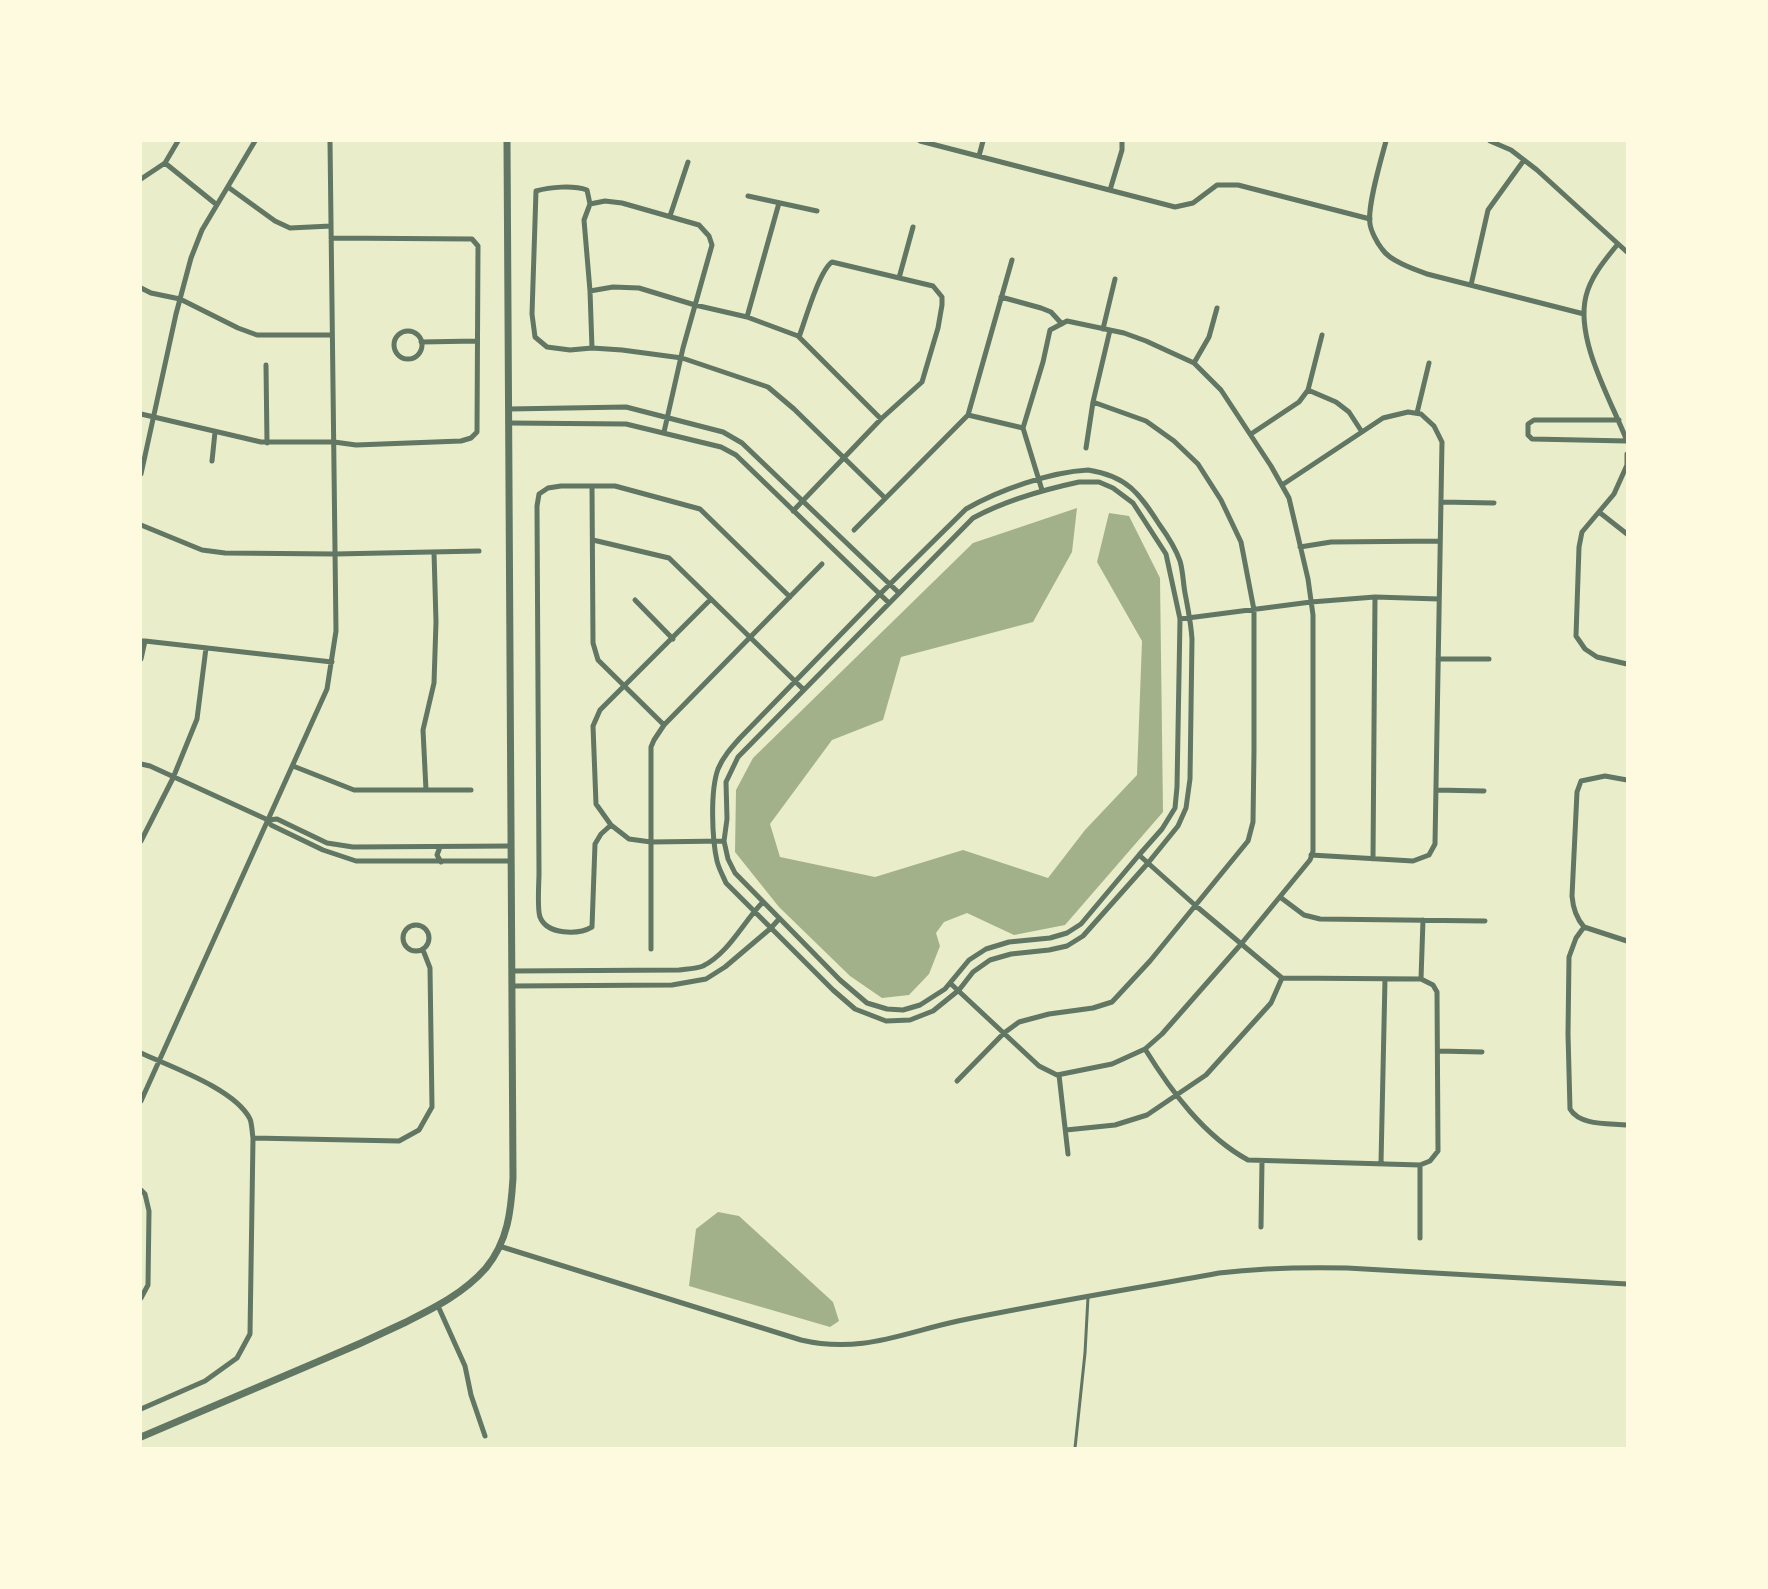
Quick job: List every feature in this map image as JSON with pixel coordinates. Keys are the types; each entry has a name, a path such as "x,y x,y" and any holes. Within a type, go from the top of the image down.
{"street":[{"path":"141,179 165,163 178,141"},
{"path":"141,474 191,258 202,230 255,141"},
{"path":"141,1101 327,689 336,631 330,141"},
{"path":"141,1437 372,1338 438,1306 458,1294 487,1266 500,1246 510,1218 513,1178 507,141"},
{"path":"920,141 1175,207 1193,203 1217,185 1238,185 1370,219"},
{"path":"979,156 983,141"},
{"path":"1110,190 1122,150 1122,141"},
{"path":"1386,141 1370,219 1370,226 1382,251 1402,264 1426,274 1584,314"},
{"path":"1490,141 1511,150 1524,160 1627,252"},
{"path":"1471,285 1488,210 1524,160"},
{"path":"670,216 687,162"},
{"path":"165,163 217,205"},
{"path":"228,187 275,221 290,228 331,226"},
{"path":"592,348 584,220 590,204 587,190 580,188 536,191 532,314 535,337 547,347 570,350 592,348 622,350 682,358 768,387 885,498"},
{"path":"748,196 817,211"},
{"path":"590,204 605,201 622,203 699,225 709,236 712,245 683,348 664,432"},
{"path":"747,317 779,203"},
{"path":"899,278 914,227"},
{"path":"141,414 267,443 334,442 356,445 431,443 471,438 477,432 478,246 472,239 331,238"},
{"path":"1617,245 1596,273 1586,295 1584,314 1593,362 1619,420 1627,441 1532,439 1528,435 1528,424 1534,420 1619,420"},
{"path":"854,530 968,415 1012,260"},
{"path":"793,511 881,419 922,382 938,328 942,297 933,286 832,262 827,265 821,278 799,337"},
{"path":"1103,329 1115,279"},
{"path":"590,291 613,287 639,288 695,305 747,317 799,337 881,419"},
{"path":"141,288 151,293 180,299 257,335 332,335"},
{"path":"1001,297 1051,312 1062,324"},
{"path":"1194,363 1209,337 1216,308"},
{"path":"950,983 1039,1066 1057,1075 1112,1064 1145,1049 1162,1034 1280,897 1310,860 1313,851 1313,615 1308,579 1289,498 1251,434 1221,390 1194,363 1124,333 1068,321 1050,330 1023,428 1042,490"},
{"path":"1086,448 1093,402 1110,330"},
{"path":"408,331 418,336 421,342 418,354 407,358 397,353 394,345 398,335 408,331"},
{"path":"1251,434 1299,402 1308,390 1322,334"},
{"path":"421,342 477,341"},
{"path":"1417,413 1429,363"},
{"path":"266,365 267,443"},
{"path":"1308,390 1336,402 1349,412 1362,432"},
{"path":"957,1081 1004,1033 1019,1022 1049,1014 1094,1008 1112,1002 1150,962 1248,841 1253,822 1254,610 1241,542 1221,500 1198,464 1174,441 1146,421 1093,402"},
{"path":"509,408 626,407 723,432 742,443 899,593"},
{"path":"562,424 563,408"},
{"path":"1282,486 1383,418 1408,412 1421,414 1434,426 1442,442 1435,844 1429,855 1413,861 1311,855"},
{"path":"968,415 1023,428"},
{"path":"509,423 626,424 721,447 736,455 889,603"},
{"path":"212,461 215,432"},
{"path":"1627,454 1627,465 1614,494 1582,532 1579,548 1576,636 1585,649 1597,657 1627,664"},
{"path":"1088,470 1103,472 1121,480 1136,490 1170,540 1180,562 1191,618 1190,779 1186,808 1178,826 1083,936 1067,946 1011,954 990,960 973,972 959,990 933,1011 910,1020 886,1021 855,1009 726,883 718,864 713,841 714,785 718,768 726,754 740,738 966,509 1038,479 1070,471 1088,470"},
{"path":"1079,482 1099,482 1113,488 1132,503 1166,554 1180,619 1177,787 1175,808 1162,829 1081,924 1067,933 1050,938 1010,942 986,949 969,960 945,989 920,1005 903,1010 886,1009 867,1003 840,980 735,873 728,859 724,841 727,819 726,782 738,757 899,593 973,518 993,507 1042,490 1079,482"},
{"path":"611,825 601,834 595,844 592,927 571,933 557,931 540,917 537,506 539,494 548,488 561,486 615,486 700,509 790,597"},
{"path":"591,486 593,643 598,660 664,725"},
{"path":"1441,502 1494,503"},
{"path":"1599,512 1627,534"},
{"path":"141,525 202,550 225,553 335,554 479,550"},
{"path":"593,540 669,558 804,690"},
{"path":"1300,547 1331,542 1440,541"},
{"path":"426,790 423,730 434,683 436,622 434,552"},
{"path":"651,949 651,747 654,740 664,725 822,564"},
{"path":"1180,619 1311,602 1375,597 1439,600"},
{"path":"1373,859 1375,597"},
{"path":"711,599 600,710 593,726 596,804 611,825 629,839 651,842 724,841"},
{"path":"635,600 673,639"},
{"path":"141,659 143,641 332,662"},
{"path":"141,841 173,778 197,719 206,648"},
{"path":"1438,659 1489,659"},
{"path":"141,764 150,766 268,820 277,819 327,843 353,847 511,846"},
{"path":"293,766 354,790 471,790"},
{"path":"1627,780 1605,776 1581,781 1577,792 1572,896 1573,908 1579,922 1584,927 1627,941"},
{"path":"1436,790 1484,791"},
{"path":"268,820 271,825 323,850 356,861 511,861"},
{"path":"440,847 437,855 441,862"},
{"path":"1139,855 1282,978 1421,980 1433,985 1437,992 1438,1151 1430,1161 1420,1166 1248,1160 1234,1152 1202,1123 1163,1079 1145,1049"},
{"path":"1280,897 1304,915 1320,919 1485,921"},
{"path":"512,971 679,970 702,966 715,958 763,902"},
{"path":"512,986 672,985 706,979 725,967 779,919"},
{"path":"1421,980 1423,920"},
{"path":"411,925 420,925 427,930 429,943 423,950 410,950 404,944 404,931 411,925"},
{"path":"1584,927 1576,938 1569,957 1570,1109 1574,1115 1584,1120 1627,1125"},
{"path":"253,1138 399,1141 419,1130 432,1107 430,968 423,950"},
{"path":"1066,1130 1115,1125 1147,1115 1206,1075 1272,1002 1282,978"},
{"path":"1382,1163 1385,979"},
{"path":"1438,1051 1482,1052"},
{"path":"141,1053 230,1095 250,1119 253,1138 250,1334 237,1358 205,1381 141,1409"},
{"path":"1059,1075 1068,1154"},
{"path":"1262,1161 1262,1227"},
{"path":"1420,1166 1420,1238"},
{"path":"141,1190 146,1194 148,1211 148,1285 141,1299"},
{"path":"500,1246 815,1344 845,1346 873,1343 956,1322 1219,1273 1276,1268 1347,1268 1627,1284"},
{"path":"438,1306 465,1366 471,1395 484,1436"}],"lane":[{"path":"1075,1448 1085,1353 1088,1297"}],"shaded area":[{"path":"1077,508 1072,552 1033,622 901,657 883,720 832,740 770,824 780,857 875,877 963,850 1048,878 1085,830 1137,775 1142,641 1097,562 1109,513 1129,516 1160,578 1163,812 1065,925 1014,935 967,913 944,922 936,933 940,946 929,974 909,995 882,998 850,976 779,907 735,852 736,790 753,758 973,543"},
{"path":"718,1212 739,1216 833,1302 839,1321 830,1327 689,1286 696,1229"}]}
